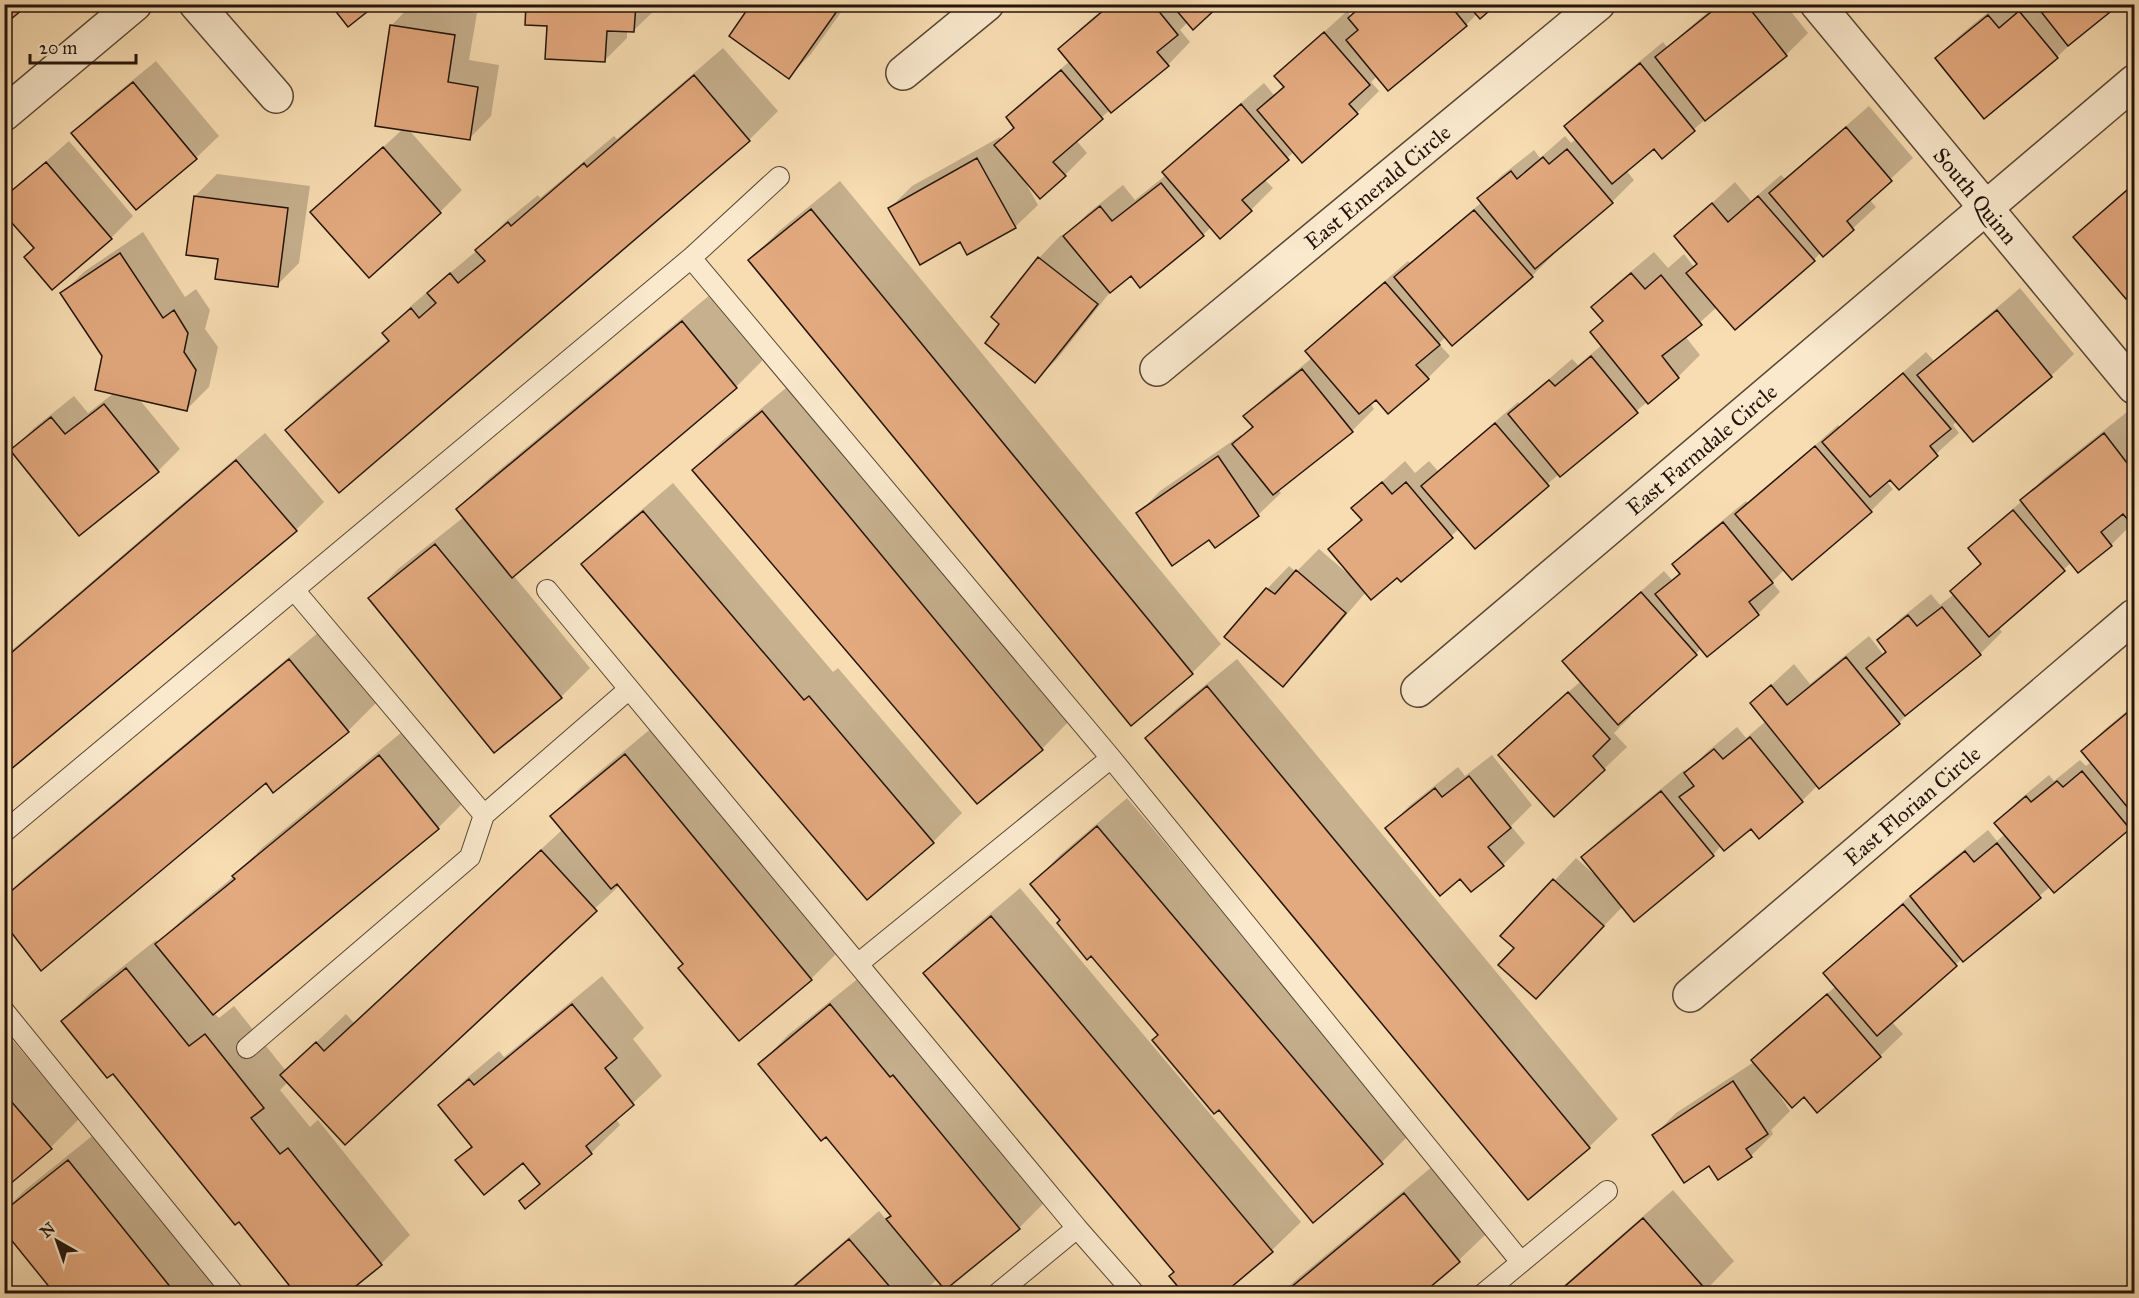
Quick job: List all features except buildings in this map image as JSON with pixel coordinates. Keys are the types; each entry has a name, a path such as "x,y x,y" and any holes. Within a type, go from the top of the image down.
{"street":[{"path":"4,114 135,4"},
{"path":"196,4 276,96"},
{"path":"903,73 987,4"},
{"name":"East Emerald Circle","path":"1157,369 1598,4"},
{"name":"South Quinn","path":"1817,4 2134,387"},
{"name":"East Farmdale Circle","path":"1418,690 2134,82"},
{"name":"East Florian Circle","path":"1690,995 2134,616"}],"lane":[{"path":"4,832 691,258 779,177"},
{"path":"691,258 1111,758 1521,1262"},
{"path":"547,590 1077,1228 1135,1293"},
{"path":"295,591 484,815"},
{"path":"247,1048 470,857 484,815 628,690"},
{"path":"859,963 1111,758"},
{"path":"4,1011 234,1293"},
{"path":"1483,1293 1607,1191"},
{"path":"997,1293 1077,1228"}]}
